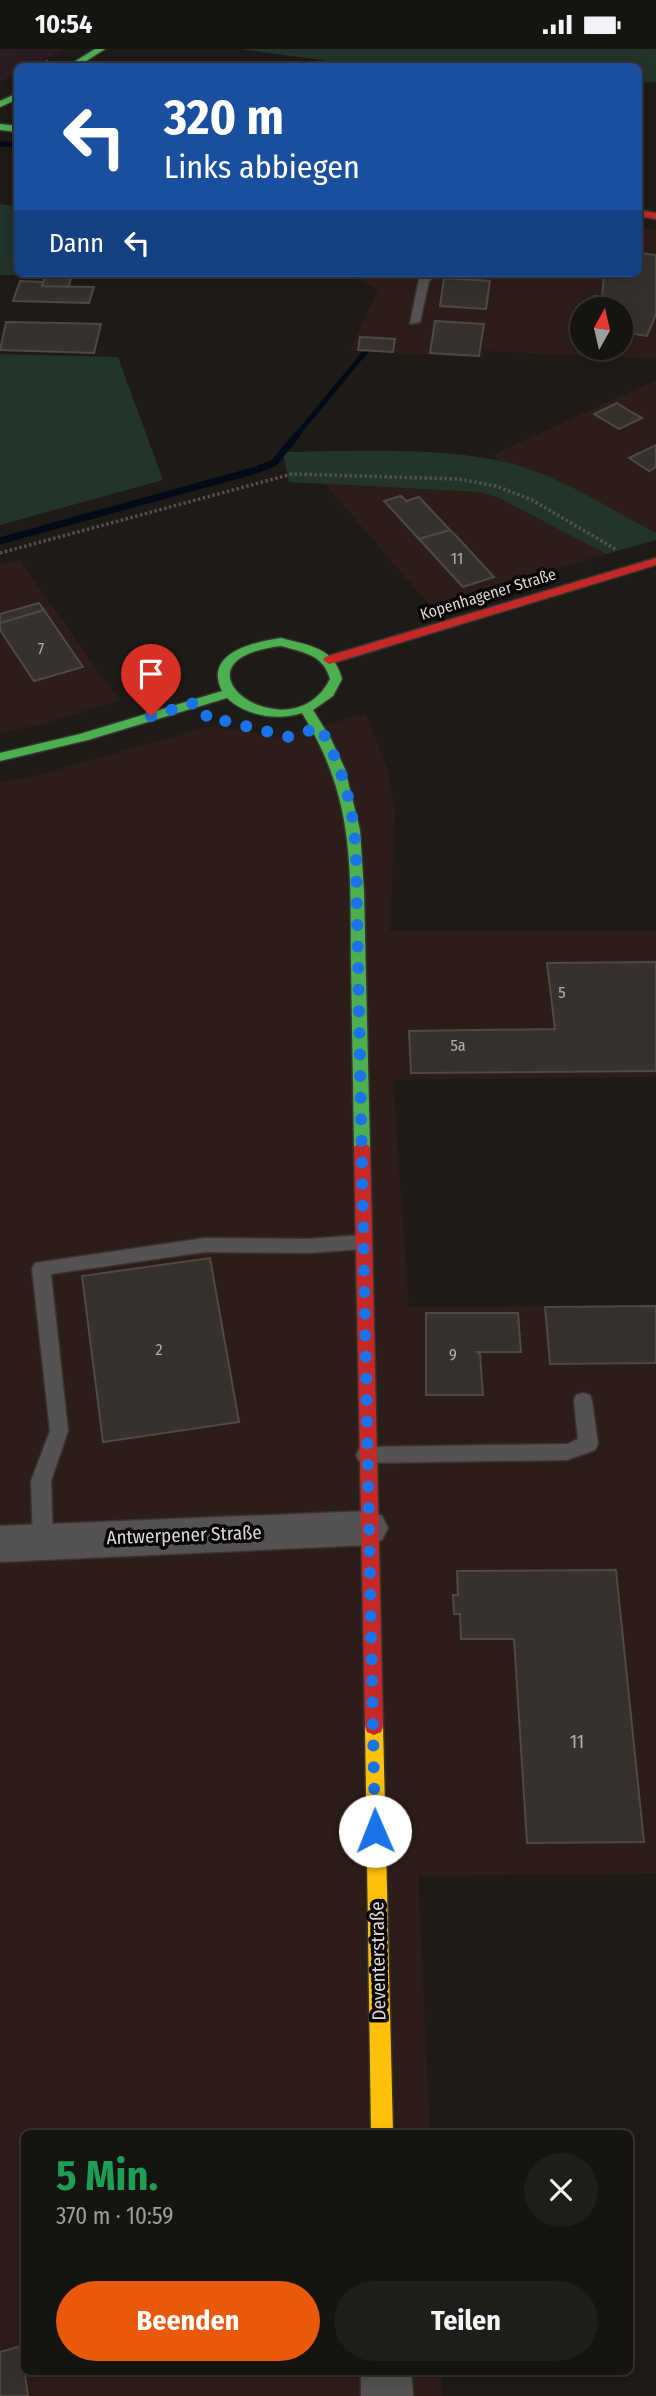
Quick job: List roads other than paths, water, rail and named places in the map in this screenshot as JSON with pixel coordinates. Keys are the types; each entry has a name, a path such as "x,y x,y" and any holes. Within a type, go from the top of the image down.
{"street":[{"path":"77,63 102,49"},
{"name":"Kopenhagener Straße","path":"329,660 652,563"},
{"path":"281,642 297,644 312,648 329,660 337,675 335,686 329,695 306,709 268,712 237,701 223,681 225,669 233,658 255,647 281,642"},
{"path":"0,757 83,737 229,693"},
{"name":"Deventerstraße","path":"306,709 320,727 345,780 355,832 382,2130"},
{"name":"Antwerpener Straße","path":"0,1544 368,1528"},
{"path":"387,2375 387,2396"}],"lane":[{"path":"414,322 424,279 427,277"},
{"path":"43,1541 41,1481 59,1431 41,1269 205,1245 308,1246 363,1242"},
{"path":"366,1455 567,1452 588,1444 583,1401"}],"waterway":[{"path":"0,144 14,145"},
{"path":"295,437 366,351"},
{"path":"0,541 256,470 274,463 296,436"}]}
